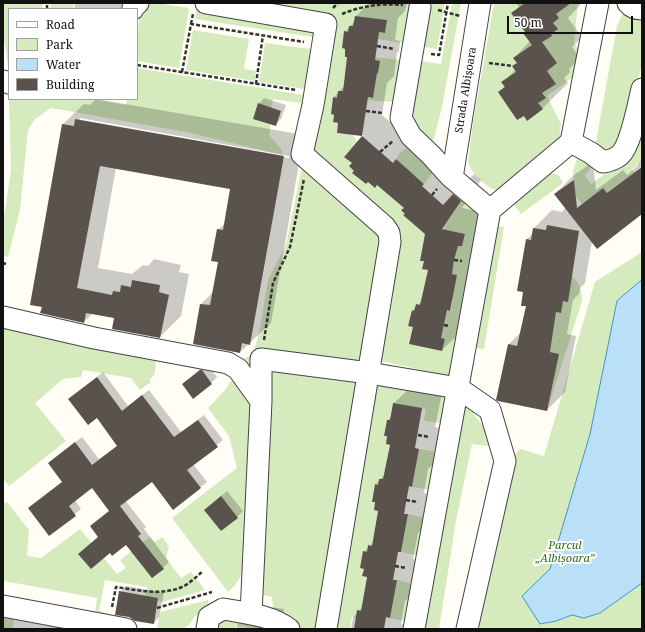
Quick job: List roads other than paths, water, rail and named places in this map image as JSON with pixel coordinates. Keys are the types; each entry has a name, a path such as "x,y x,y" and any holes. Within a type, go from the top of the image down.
{"lane":[{"path":"206,3 326,24 315,93 302,154 385,227 389,233 390,242 326,629"},
{"path":"414,629 490,210 571,142 598,3"},
{"path":"628,3 631,7 642,10"},
{"path":"420,7 401,118 410,136 431,155 452,178 490,210"},
{"name":"Strada Albișoara","path":"452,178 479,12"},
{"path":"571,142 591,153 603,162 612,160 621,155 626,148 630,136 642,89"},
{"path":"3,317 94,338 228,363 238,369 261,401"},
{"path":"251,614 261,401 261,359 369,372 458,388 490,410 505,461 467,629"},
{"path":"3,606 108,627"},
{"path":"207,629 209,617 223,609 251,614 281,623 289,629"}],"water":[{"path":"642,280 642,583 600,613 584,618 572,615 556,621 540,624 522,596 550,569 590,434 617,301"}],"park label":[{"name":"Parcul „Albișoara”","path":"565,552"}]}
